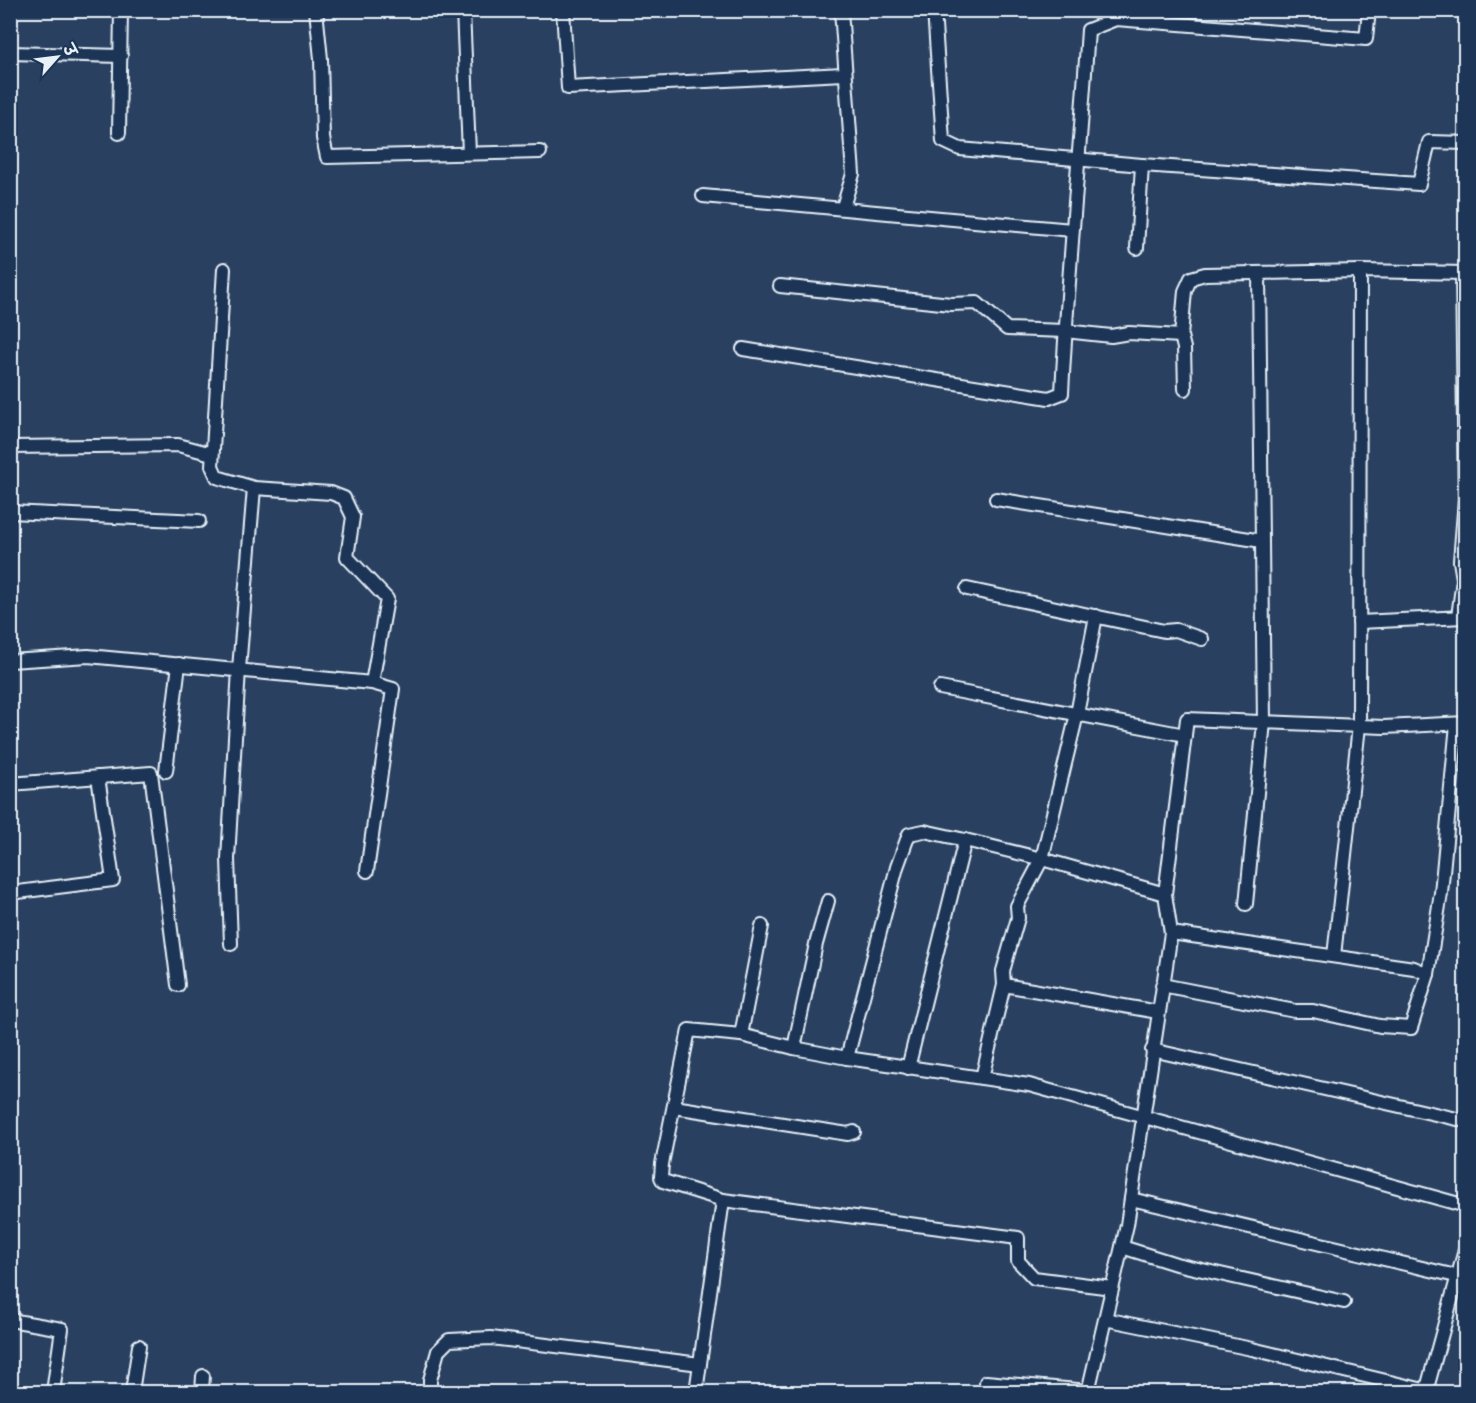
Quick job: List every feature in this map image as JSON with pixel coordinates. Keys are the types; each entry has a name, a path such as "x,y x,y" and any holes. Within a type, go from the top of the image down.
{"street":[{"path":"118,133 121,10"},
{"path":"316,10 321,59 323,138 327,157 540,152"},
{"path":"464,10 469,153"},
{"path":"563,10 568,88 844,74"},
{"path":"842,10 844,74 853,174 843,207"},
{"path":"934,10 943,141 960,149 1142,165 1419,184 1429,142 1466,143"},
{"path":"743,349 1049,398 1062,393 1088,30 1116,19 1366,39 1369,10"},
{"path":"10,53 121,56"},
{"path":"1137,248 1142,165"},
{"path":"703,196 843,207 1072,231"},
{"path":"224,269 212,466 218,477 254,488 331,493 344,498 353,517 347,557 387,599 372,683"},
{"path":"1334,956 1359,726 1360,271"},
{"path":"1185,389 1184,348 1181,336 1185,291 1191,278 1205,274 1360,271 1464,273 1465,499 1460,561 1463,579 1462,617 1359,622"},
{"path":"1246,904 1264,722 1259,273"},
{"path":"780,286 951,304 977,303 1007,330 1065,331 1111,336 1129,333 1181,336"},
{"path":"10,447 178,445 212,454"},
{"path":"231,944 228,859 239,669 254,488"},
{"path":"996,499 1262,541"},
{"path":"10,512 199,521"},
{"path":"967,590 1096,615 1164,631 1176,630 1202,639"},
{"path":"982,1078 1004,985 1003,971 1018,918 1017,906 1042,859 1077,714 1096,615"},
{"path":"10,661 88,656 372,683 393,689 367,871"},
{"path":"166,771 179,664"},
{"path":"940,688 1185,735"},
{"path":"986,1382 1089,1392 1131,1198 1152,1050 1162,985 1171,933 1165,894 1186,719 1384,727 1461,724 1441,893 1428,975 1411,1028 1380,1026 1313,1011 1295,1011 1162,985"},
{"path":"10,784 151,773 178,985"},
{"path":"10,893 113,880 98,777"},
{"path":"847,1058 897,867 909,834 924,831 965,840 1165,894"},
{"path":"908,1068 965,840"},
{"path":"794,1048 816,944 828,901"},
{"path":"741,1035 762,926"},
{"path":"1171,933 1413,968 1428,975"},
{"path":"1004,985 1158,1012"},
{"path":"1112,1288 1034,1278 1018,1261 1018,1238 723,1200 663,1181 661,1177 689,1030 741,1035 847,1058 1029,1085 1466,1206"},
{"path":"1152,1050 1466,1120"},
{"path":"674,1107 848,1134 854,1132"},
{"path":"1131,1198 1456,1275"},
{"path":"696,1392 723,1200"},
{"path":"1105,1319 1252,1349 1428,1392 1456,1275 1466,1246"},
{"path":"1122,1247 1176,1264 1344,1302"},
{"path":"10,1320 62,1329 53,1392"},
{"path":"430,1392 430,1380 438,1351 449,1340 491,1338 700,1364"},
{"path":"132,1392 139,1346"},
{"path":"202,1392 203,1376"}]}
